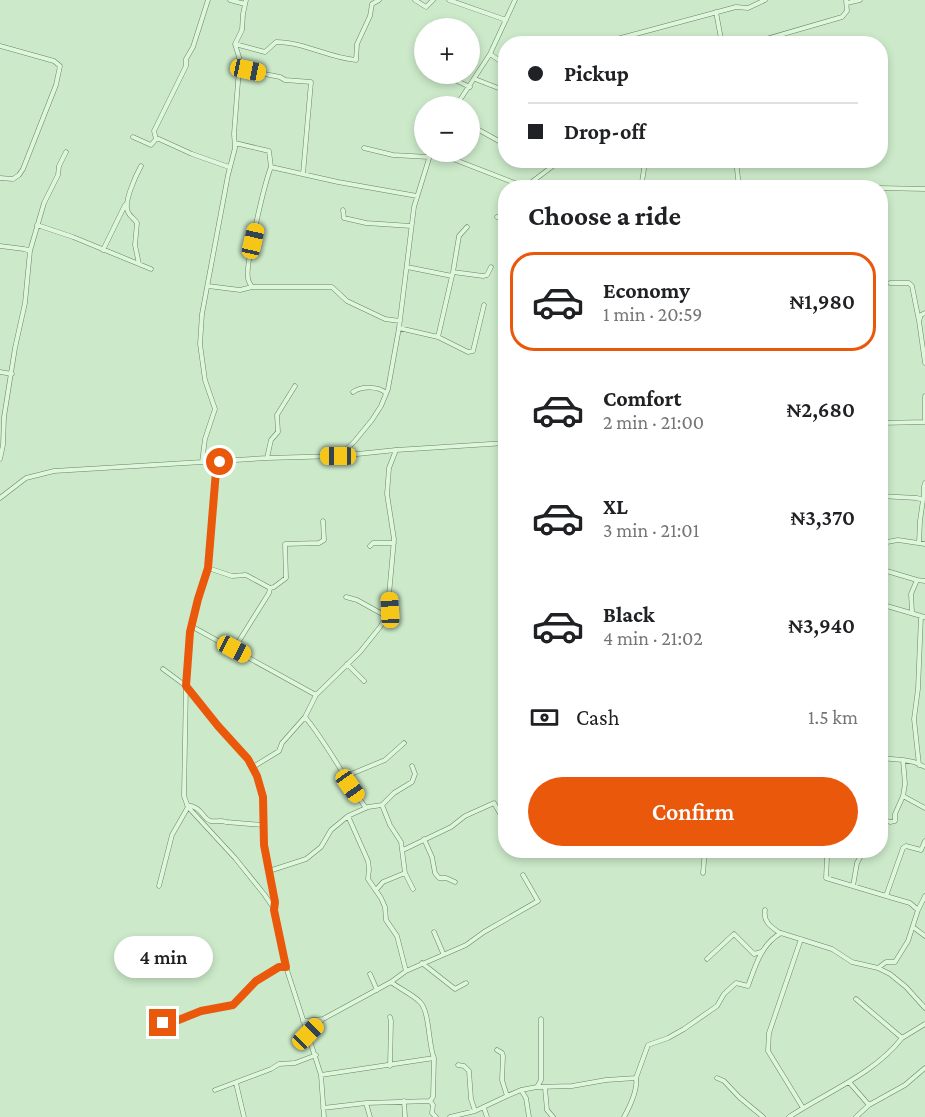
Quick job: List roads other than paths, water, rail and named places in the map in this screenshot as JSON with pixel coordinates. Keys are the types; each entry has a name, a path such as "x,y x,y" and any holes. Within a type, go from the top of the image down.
{"street":[{"path":"156,139 154,131 186,66 186,59 193,47 208,0"},
{"path":"202,462 205,439 215,409 205,380 200,344 202,314 229,167 235,148 239,69 236,44 242,30 245,2 230,0"},
{"path":"236,44 264,52 276,42 284,42 356,60 357,44 370,16 372,4 379,0"},
{"path":"415,0 426,7 433,0"},
{"path":"448,0 506,20"},
{"path":"498,36 515,0"},
{"path":"628,36 736,7 748,8 765,0"},
{"path":"778,36 842,17 848,11 847,2 860,0"},
{"path":"716,12 720,36"},
{"path":"480,71 498,37"},
{"path":"0,46 54,62 60,66 56,85 23,169 14,179 0,178"},
{"path":"490,54 498,60"},
{"path":"239,69 272,75 285,80 311,82 303,174"},
{"path":"480,81 498,88"},
{"path":"464,84 470,87"},
{"path":"463,96 472,84"},
{"path":"480,131 498,141"},
{"path":"133,136 151,145 156,139"},
{"path":"156,139 229,167"},
{"path":"235,143 270,151 272,167 266,179 251,250 247,277 252,287"},
{"path":"364,148 393,155 414,157"},
{"path":"0,459 4,417 25,303 30,251 44,203 58,176 59,166 66,152"},
{"path":"338,456 368,426 381,406 386,393 399,328 411,226 428,162"},
{"path":"459,162 507,180"},
{"path":"104,250 126,205 141,166"},
{"path":"272,167 417,196"},
{"path":"534,180 550,168"},
{"path":"888,188 925,189"},
{"path":"126,205 137,224 135,245 140,264"},
{"path":"343,210 344,218 366,223 411,226"},
{"path":"37,225 151,269"},
{"path":"438,337 453,274 459,236 467,226"},
{"path":"0,246 30,251"},
{"path":"407,267 483,276 487,275 491,267"},
{"path":"890,283 909,283 912,286 925,363"},
{"path":"208,286 240,290 252,287 332,286 347,301 385,319 400,321"},
{"path":"399,328 438,337 468,352 473,351 484,305"},
{"path":"919,321 921,315 925,313"},
{"path":"0,372 12,374"},
{"path":"267,458 272,440 278,432 277,415 295,386"},
{"path":"353,392 357,389 369,388 386,393"},
{"path":"888,423 925,422 925,396"},
{"path":"1,495 26,478 54,471 338,456 498,444"},
{"path":"253,767 279,751 282,743 305,717 316,695 374,636 390,610 389,595 394,543 387,494 389,468 396,450"},
{"path":"211,462 216,471"},
{"path":"220,462 216,471 208,568 191,626 186,686 184,786 187,806 235,858 274,908"},
{"path":"919,543 920,521 925,497 922,488 925,483"},
{"path":"888,496 923,500"},
{"path":"270,588 283,582 286,578 285,544 319,543 324,540 323,521"},
{"path":"888,542 898,540 925,544"},
{"path":"370,546 373,543 394,543"},
{"path":"208,568 232,576 246,575 270,588"},
{"path":"888,571 925,581"},
{"path":"912,612 911,594 917,580"},
{"path":"234,649 270,588"},
{"path":"346,597 357,600 386,616"},
{"path":"888,606 923,616 914,719 919,765"},
{"path":"191,626 316,695"},
{"path":"347,664 364,681"},
{"path":"163,669 186,686 248,759 261,786 264,845 274,908 286,967 321,1075 324,1117"},
{"path":"305,717 323,739 344,777 366,808"},
{"path":"344,777 385,759 404,742"},
{"path":"888,759 914,762 925,767"},
{"path":"888,821 895,821 895,814 903,796 905,784 903,760"},
{"path":"268,871 306,859 321,847 331,830 348,816 366,808 382,805 394,793 412,782 415,774 412,766"},
{"path":"903,796 925,808"},
{"path":"403,850 494,803 498,810"},
{"path":"382,805 390,825 401,842 405,873 413,889"},
{"path":"187,806 200,809 206,818 212,821 263,825"},
{"path":"159,886 172,835 187,806"},
{"path":"348,816 368,861 368,879 385,907 389,927 397,936 406,971"},
{"path":"424,839 432,857 435,873 439,878 455,882"},
{"path":"886,896 903,848 906,846 921,850 925,841"},
{"path":"703,873 704,858"},
{"path":"827,858 826,878 910,903 918,910"},
{"path":"853,886 860,858"},
{"path":"376,890 383,882 405,873"},
{"path":"308,1034 323,1019 392,982 406,971 465,945 538,901 523,875"},
{"path":"878,968 886,962 895,962 908,941 925,896"},
{"path":"765,910 764,917 769,926 781,933 832,949 852,962 878,968 906,987 924,1004"},
{"path":"913,927 925,936"},
{"path":"434,932 443,953"},
{"path":"624,1117 630,1106 646,1047 684,1029 708,1012 736,983 748,986 762,952 769,942 781,933"},
{"path":"707,959 734,934 754,954 762,952"},
{"path":"801,939 769,1033 768,1052 803,1108"},
{"path":"422,963 455,989 466,983"},
{"path":"163,1023 176,1021 201,1011 233,1005 256,981 279,967 286,967"},
{"path":"370,974 377,990"},
{"path":"392,982 422,1004 429,1030 430,1049 434,1058 433,1097 430,1101"},
{"path":"856,999 902,1038"},
{"path":"390,1017 390,1065"},
{"path":"303,1021 323,1019"},
{"path":"537,1087 541,1080 541,1019"},
{"path":"789,1117 885,1058 902,1038 925,1024"},
{"path":"497,1050 503,1056 502,1080 507,1096"},
{"path":"215,1089 236,1083 279,1064 295,1063 316,1055"},
{"path":"321,1075 434,1058"},
{"path":"458,1065 464,1066 469,1071 471,1099 475,1111"},
{"path":"856,1117 869,1105 905,1086 925,1068"},
{"path":"450,1117 484,1108 521,1090 636,1078"},
{"path":"717,1078 724,1081 739,1097 764,1117"},
{"path":"849,1082 869,1105"},
{"path":"236,1083 244,1117"},
{"path":"545,1088 547,1110 553,1117"},
{"path":"521,1090 529,1107 529,1117"},
{"path":"404,1101 405,1117"},
{"path":"323,1108 366,1103 430,1101"},
{"path":"430,1101 433,1105 432,1113 436,1117"},
{"path":"366,1103 370,1115"},
{"path":"370,1115 376,1103"},
{"path":"484,1108 487,1117"}]}
